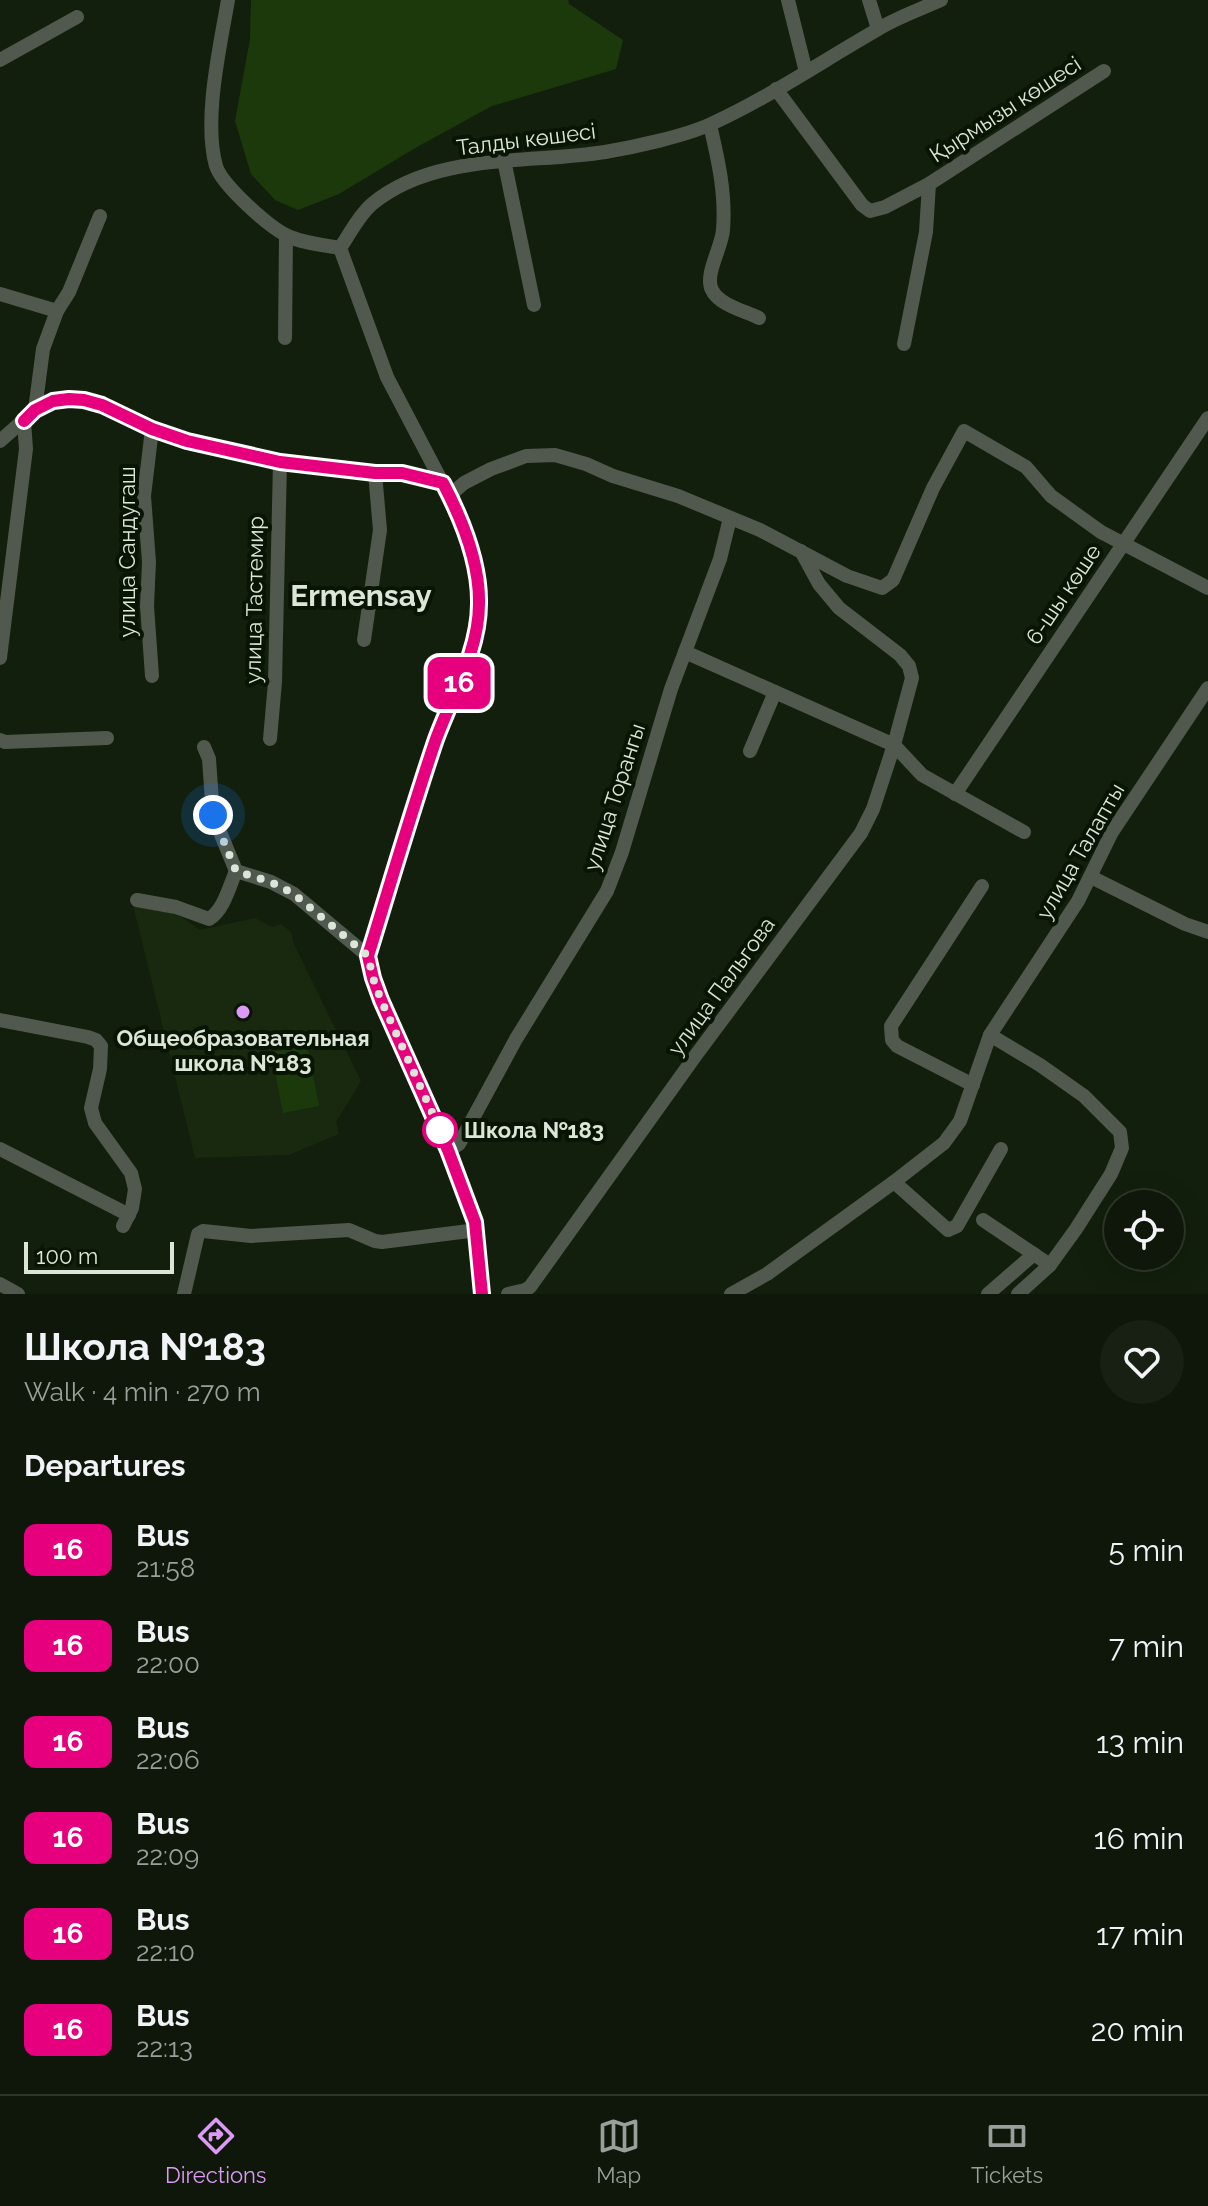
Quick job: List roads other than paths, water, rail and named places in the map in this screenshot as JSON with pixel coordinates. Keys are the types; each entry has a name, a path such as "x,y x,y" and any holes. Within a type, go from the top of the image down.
{"street":[{"path":"228,0 212,132 217,169 243,202 286,236 340,248 387,377 446,489 477,570 479,605 465,668 429,762 368,956 381,1000 448,1150 477,1230 482,1294"},
{"path":"788,0 806,72"},
{"path":"869,0 878,29"},
{"name":"Талды көшесі","path":"340,248 358,218 370,205 394,189 471,165 605,152 710,125 878,29 941,0"},
{"path":"0,60 77,17"},
{"name":"Қырмызы көшесі","path":"776,89 862,205 870,211 885,207 929,184 1104,71"},
{"path":"710,125 721,168 723,233 709,282 713,294 722,301 759,318"},
{"path":"504,160 534,305"},
{"name":"Қырмызы көшесі","path":"904,344 926,232 929,184"},
{"path":"35,410 43,349 100,216"},
{"path":"285,338 286,236"},
{"path":"0,294 57,311"},
{"path":"0,441 35,410 53,401 69,399 102,405 152,429 187,441 280,462 375,473 402,473 446,489 526,456 555,455 664,491 760,530 847,576 882,588 893,580 933,488 964,431 1026,467 1051,496 1101,532 1208,588"},
{"name":"6-шы көше","path":"955,794 1208,418"},
{"path":"0,658 26,449 24,421"},
{"name":"улица Сандугаш","path":"152,429 144,496 152,676"},
{"name":"улица Тастемир","path":"270,739 275,682 280,462"},
{"path":"364,640 380,530 375,473"},
{"name":"улица Торангы","path":"448,1150 459,1144 516,1039 607,891 622,852 671,689 720,559 730,518"},
{"name":"улица Пальгова","path":"508,1294 530,1287 696,1055 861,833 873,809 912,678 909,666 900,655 839,608 819,584 801,550"},
{"path":"685,652 894,745 922,775 1024,832"},
{"name":"улица Талапты","path":"731,1294 767,1274 894,1182 950,1136 960,1121 990,1035 1065,923 1112,832 1208,688"},
{"path":"750,751 775,692"},
{"path":"0,740 107,738"},
{"path":"137,900 176,907 209,919 219,910 236,871 213,815 209,759 204,747"},
{"path":"236,871 271,882 294,894 368,956"},
{"path":"1091,877 1185,924 1208,932"},
{"path":"973,1085 897,1046 892,1040 891,1026 982,886"},
{"path":"0,1020 88,1037 101,1046 100,1069 91,1108 95,1123 131,1173 135,1189 132,1208 126,1220 0,1149"},
{"path":"990,1035 1075,1089 1120,1132 1122,1148 1111,1174 1050,1265 1018,1294"},
{"path":"894,1182 948,1230 957,1226 1001,1149"},
{"path":"983,1220 1050,1265"},
{"path":"184,1294 198,1234 203,1231 251,1236 349,1230 382,1242 477,1230"},
{"path":"988,1294 1034,1254"},
{"path":"0,1284 18,1294"}],"place":[{"name":"Общеобразовательная школа №183","path":"243,1012"},
{"name":"Школа №183","path":"440,1130"}],"district":[{"name":"Ermensay","path":"361,596"}]}
